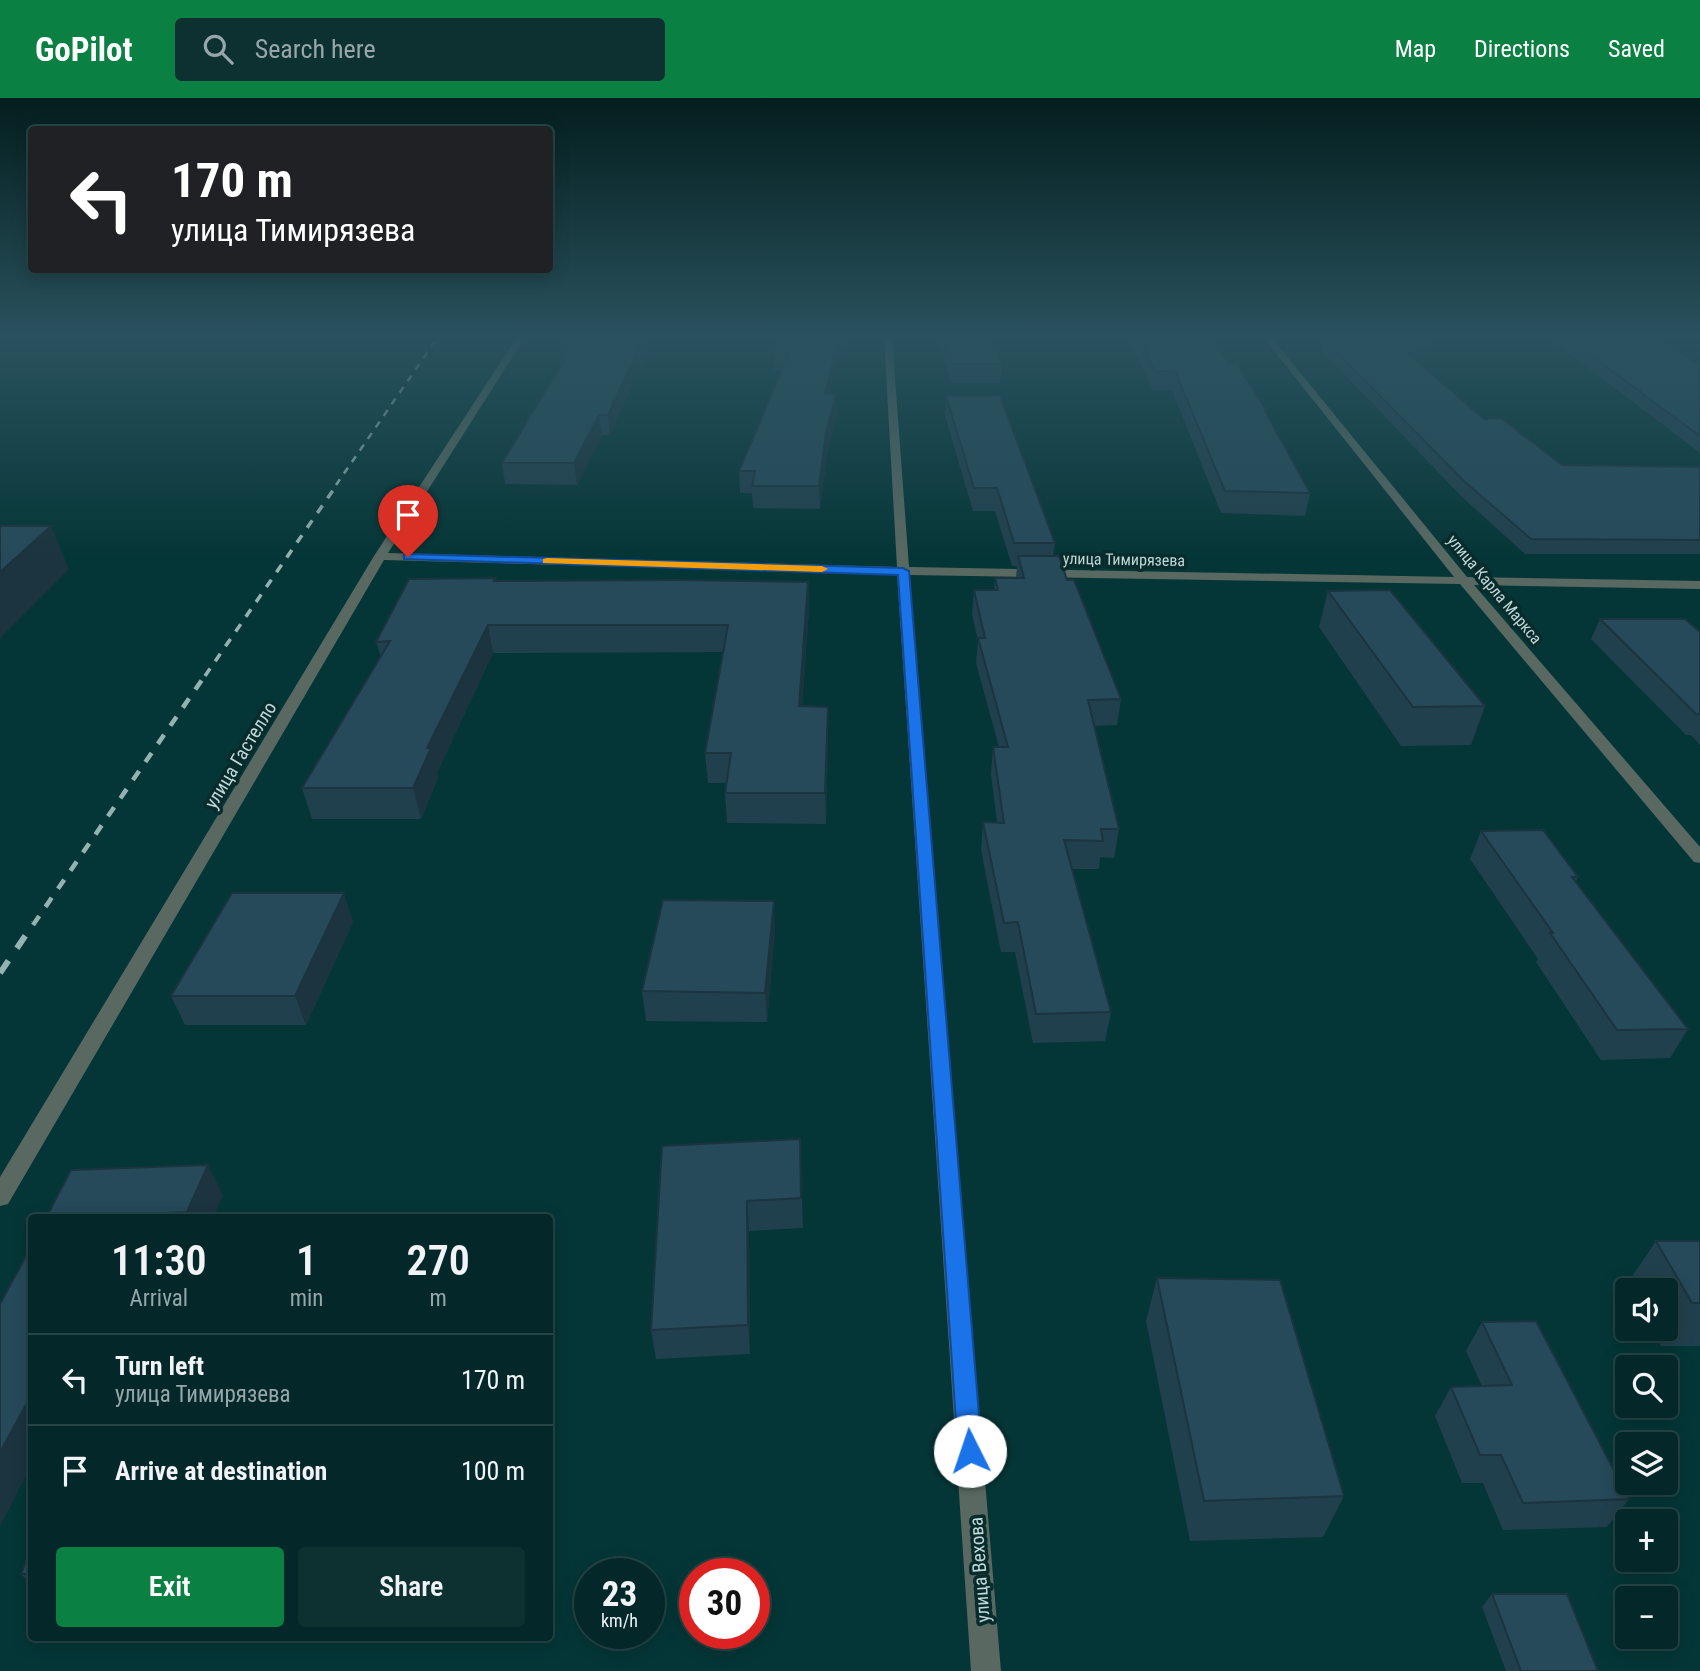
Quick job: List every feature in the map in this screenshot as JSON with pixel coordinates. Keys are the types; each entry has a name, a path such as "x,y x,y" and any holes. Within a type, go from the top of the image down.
{"street":[{"name":"улица Гастелло","path":"0,1198 380,556 474,410"},
{"name":"улица Вехова","path":"893,410 986,1671"},
{"name":"улица Карла Маркса","path":"1326,410 1464,581 1700,858"},
{"name":"улица Тимирязева","path":"380,556 903,571 1700,585"}],"building":[{"path":"534,410 610,410 608,415 599,415 574,463 502,463"},
{"path":"765,410 832,410 819,486 752,486 755,471 739,471"},
{"path":"950,410 1005,410 1055,543 1014,543 997,488 974,488"},
{"path":"1191,410 1267,410 1310,493 1225,491"},
{"path":"1394,410 1474,410 1484,419 1501,418 1562,465 1700,467 1700,540 1531,539 1465,482"},
{"path":"1665,410 1700,410 1700,436"},
{"path":"0,526 51,526 0,572"},
{"path":"1018,556 1059,556 1067,580 1074,580 1121,699 1088,700 1119,829 1101,829 1103,841 1064,840 1111,1012 1036,1014 1018,922 1004,923 983,822 1004,823 993,747 1008,747 978,638 985,638 974,590 998,590 995,578 1024,578"},
{"path":"496,578 494,581 808,582 799,706 828,707 825,793 725,793 731,753 705,753 728,625 488,625 427,748 431,748 413,788 302,788 390,641 376,642 409,579"},
{"path":"1390,590 1485,706 1413,707 1328,591"},
{"path":"1600,619 1685,619 1700,632 1700,714 1696,714"},
{"path":"1543,830 1578,877 1572,877 1688,1029 1617,1030 1481,831"},
{"path":"232,893 344,893 295,996 171,996"},
{"path":"663,900 774,901 765,993 642,991"},
{"path":"800,1139 801,1198 747,1201 748,1325 651,1330 662,1146"},
{"path":"208,1165 187,1212 48,1214 71,1170"},
{"path":"1656,1241 1700,1241 1700,1303 1692,1303"},
{"path":"28,1252 28,1401 0,1452 0,1304"},
{"path":"1157,1278 1280,1280 1344,1496 1204,1501"},
{"path":"1536,1321 1615,1472 1615,1495 1627,1495 1629,1499 1523,1503 1501,1455 1480,1455 1451,1387 1512,1385 1482,1322"},
{"path":"28,1556 28,1574 21,1574"},
{"path":"1492,1594 1567,1594 1598,1671 1521,1671"}],"railway":[{"path":"336,485 387,410"},
{"path":"205,676 338,483"},
{"path":"33,925 206,674"},
{"path":"0,973 34,923"}],"slow traffic":[{"path":"547,561 822,569"}],"route":[{"path":"408,557 903,571 970,1451"}]}
